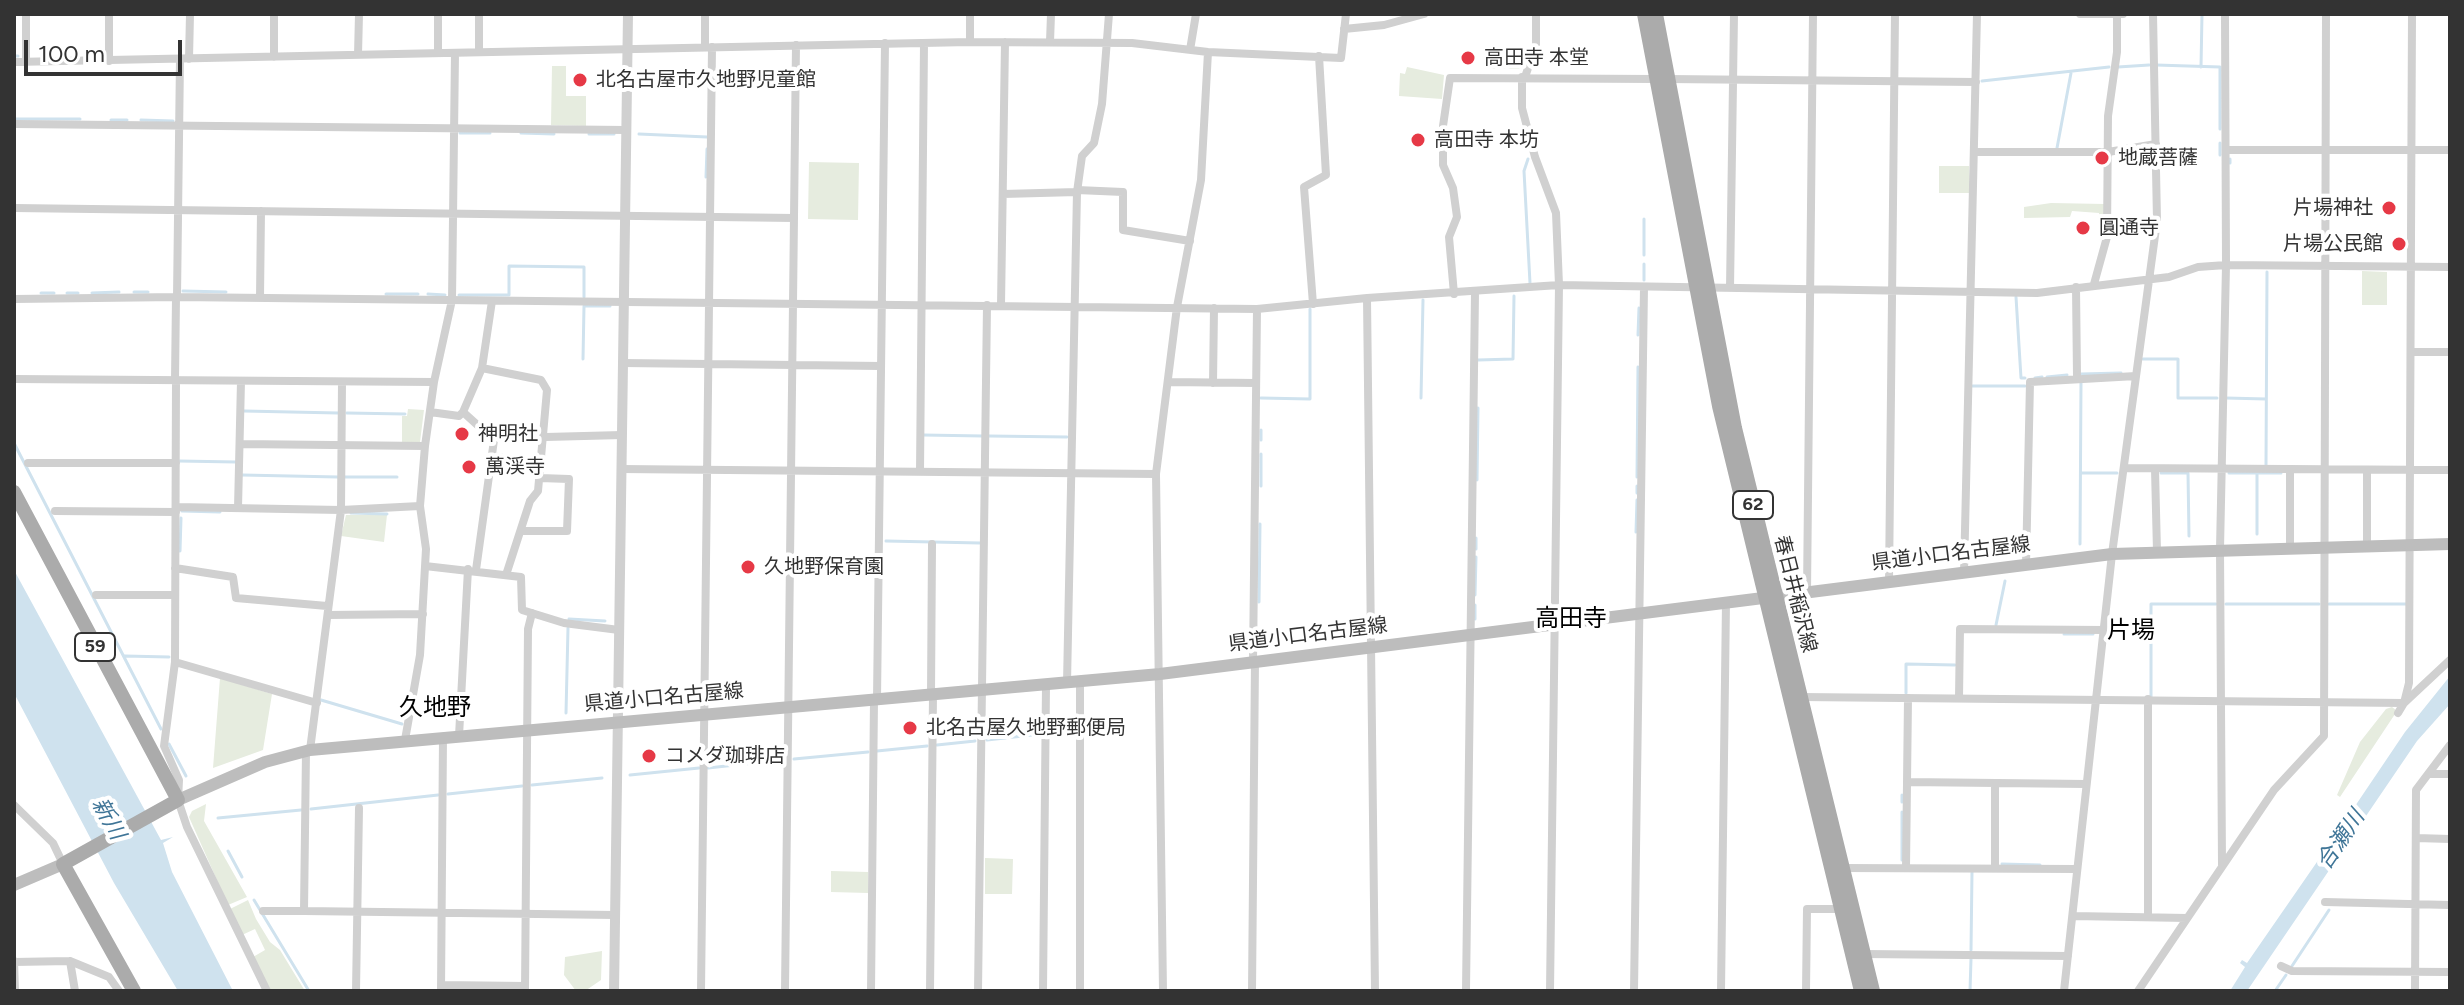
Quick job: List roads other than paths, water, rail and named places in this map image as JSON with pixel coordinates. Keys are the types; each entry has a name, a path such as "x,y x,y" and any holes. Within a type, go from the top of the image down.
{"main road":[{"name":"春日井稲沢線","path":"1644,14 1662,79 1702,290 1719,406 1769,597 1861,991"},
{"name":"春日井稲沢線","path":"1656,14 1662,79"},
{"name":"59","path":"14,492 174,803"},
{"name":"県道小口名古屋線","path":"174,803 265,762 308,750 1160,674 2112,554 2450,544"},
{"name":"春日井稲沢線","path":"1769,597 1800,697 1873,991"},
{"path":"14,885 68,862 174,803"},
{"path":"68,862 134,991"}],"street":[{"path":"26,14 26,62"},
{"path":"109,14 109,61"},
{"path":"190,14 179,125 175,662 164,746 179,780 174,803 267,991"},
{"path":"274,14 274,57"},
{"path":"358,55 359,14"},
{"path":"438,14 438,53"},
{"path":"479,14 479,52"},
{"path":"614,991 628,14"},
{"path":"701,991 710,216 705,14"},
{"path":"970,14 970,42"},
{"path":"1050,42 1051,14"},
{"path":"1080,991 1070,473 1072,305 1077,191 1082,156 1094,143 1109,14"},
{"path":"1190,50 1196,14"},
{"path":"14,62 970,42 1108,43 1208,52 1341,58 1346,14"},
{"path":"1344,29 1384,25 1424,14"},
{"path":"1536,14 1536,45 1524,77 1525,120 1556,213 1559,285 1550,991"},
{"path":"1730,288 1734,14"},
{"path":"1807,592 1813,14"},
{"path":"1889,582 1895,14"},
{"path":"1964,573 1967,352 1973,292 1977,14"},
{"path":"2080,14 2123,14"},
{"path":"2094,284 2107,237 2108,152 2117,14"},
{"path":"2064,991 2112,554 2157,221 2153,14"},
{"path":"2222,866 2220,549 2226,265 2225,14"},
{"path":"2138,991 2274,790 2324,736 2326,14"},
{"path":"2404,703 2409,683 2411,545 2412,14"},
{"path":"1001,305 1005,42"},
{"path":"871,991 885,43"},
{"path":"920,472 924,43"},
{"path":"785,991 796,45"},
{"path":"1163,991 1156,474 1177,307 1206,133 1208,52"},
{"path":"405,740 420,655 423,614 425,566 420,506 425,446 434,382 452,300 455,53"},
{"path":"1313,304 1304,187 1326,175 1319,56"},
{"path":"1454,294 1449,237 1457,217 1453,188 1443,165 1443,126 1450,78 1976,82"},
{"path":"14,124 626,130"},
{"path":"1975,152 2108,152 2156,144"},
{"path":"2226,150 2450,150"},
{"path":"1003,194 1123,192 1123,230 1190,241"},
{"path":"14,208 794,218"},
{"path":"260,298 261,211"},
{"path":"14,299 177,297 1257,309 1559,285 1702,290 2037,293 2169,277 2198,267 2226,265 2450,267"},
{"path":"1634,991 1644,287"},
{"path":"2076,287 2077,377"},
{"path":"1466,991 1475,293"},
{"path":"1367,298 1375,991"},
{"path":"430,412 459,416 463,412 482,368 492,301"},
{"path":"978,991 987,305"},
{"path":"1213,383 1214,308"},
{"path":"1252,991 1257,309"},
{"path":"2412,352 2450,352"},
{"path":"623,363 881,366"},
{"path":"482,368 545,383 546,437 538,491 530,501 506,575"},
{"path":"2026,565 2030,382 2136,376"},
{"path":"14,379 434,382"},
{"path":"238,508 241,381"},
{"path":"304,911 308,750 317,703 341,510 342,382"},
{"path":"1168,382 1256,383"},
{"path":"459,736 472,569 494,440 463,412"},
{"path":"546,437 622,435"},
{"path":"240,444 425,446"},
{"path":"492,456 540,465"},
{"path":"28,463 176,463"},
{"path":"2124,468 2450,470"},
{"path":"621,469 1156,474"},
{"path":"2155,469 2157,552"},
{"path":"2290,470 2290,548"},
{"path":"2367,470 2367,546"},
{"path":"521,531 567,531 569,479 540,478"},
{"path":"55,511 341,510 420,506"},
{"path":"930,991 932,544"},
{"path":"425,566 521,577 522,610 564,623 619,630"},
{"path":"175,568 233,577 236,598 328,611 423,614"},
{"path":"96,595 175,595"},
{"path":"1721,991 1726,602"},
{"path":"443,737 441,988 525,988 528,629 532,613"},
{"path":"1959,698 1960,629 2104,630"},
{"path":"2398,713 2404,703 2450,660"},
{"path":"175,662 317,703"},
{"path":"1043,991 1046,685"},
{"path":"1800,697 2404,703"},
{"path":"1906,868 1908,698"},
{"path":"2148,699 2148,917"},
{"path":"2415,991 2416,790 2450,745"},
{"path":"2429,774 2450,774"},
{"path":"1907,782 2086,784"},
{"path":"1995,783 1995,868"},
{"path":"14,805 68,862"},
{"path":"356,991 359,808"},
{"path":"2416,838 2450,839"},
{"path":"1841,868 2077,869"},
{"path":"2325,902 2450,905"},
{"path":"1806,991 1807,909 1840,909"},
{"path":"263,911 615,915"},
{"path":"2073,916 2187,918"},
{"path":"1864,954 2068,956"},
{"path":"15,991 14,961 70,961 109,977 119,991"},
{"path":"70,961 75,991"},
{"path":"2281,966 2292,971 2450,972"}],"water":[{"name":"新川","path":"14,570 161,840 173,837 163,843 172,872 233,991 178,991 114,883 14,693"},
{"name":"合瀬川","path":"2450,676 2450,704 2417,741 2247,991 2230,991 2245,967 2240,963 2242,960 2247,963 2346,820 2343,815 2347,818 2405,732"}],"waterway":[{"path":"2201,67 2202,14"},
{"path":"2118,67 2149,65"},
{"path":"2156,65 2220,67 2220,129"},
{"path":"1982,81 2109,67"},
{"path":"2057,148 2071,73"},
{"path":"14,119 80,119"},
{"path":"111,120 127,120"},
{"path":"141,120 173,121"},
{"path":"460,133 490,133"},
{"path":"521,133 554,134"},
{"path":"589,134 614,134"},
{"path":"639,134 707,137"},
{"path":"2220,143 2220,155"},
{"path":"706,177 707,149"},
{"path":"1528,159 1524,171 1530,283"},
{"path":"1644,219 1644,255"},
{"path":"1644,264 1644,280"},
{"path":"459,295 509,295 509,266 584,267 584,297"},
{"path":"2266,465 2267,272"},
{"path":"183,291 226,292"},
{"path":"92,293 119,292"},
{"path":"134,292 148,292"},
{"path":"41,293 54,293"},
{"path":"67,293 78,293"},
{"path":"386,294 418,294"},
{"path":"428,294 445,295"},
{"path":"1478,360 1513,359 1514,296"},
{"path":"2016,297 2021,378 2025,378"},
{"path":"1421,398 1423,300"},
{"path":"583,359 584,306 610,306"},
{"path":"1638,335 1639,308"},
{"path":"1261,398 1310,399 1310,309"},
{"path":"2143,359 2178,359 2178,398 2217,398"},
{"path":"1637,477 1638,367"},
{"path":"2081,374 2121,373"},
{"path":"2047,377 2067,375"},
{"path":"2035,378 2042,377"},
{"path":"2080,544 2081,381"},
{"path":"1971,386 2025,386"},
{"path":"2226,398 2266,399"},
{"path":"1477,480 1478,408"},
{"path":"244,411 338,413"},
{"path":"347,413 405,414"},
{"path":"1261,430 1261,440"},
{"path":"923,435 983,436"},
{"path":"989,436 1067,437"},
{"path":"14,443 161,729"},
{"path":"1261,454 1261,486"},
{"path":"179,461 236,462"},
{"path":"2081,473 2117,473"},
{"path":"2161,473 2188,473 2189,536"},
{"path":"2229,473 2281,473"},
{"path":"2257,473 2257,534"},
{"path":"242,475 338,477"},
{"path":"345,477 397,477"},
{"path":"1637,486 1637,493"},
{"path":"1636,532 1637,500"},
{"path":"182,511 220,512"},
{"path":"351,513 387,514"},
{"path":"180,551 181,518"},
{"path":"1259,602 1260,524"},
{"path":"1476,538 1476,549"},
{"path":"886,541 980,543"},
{"path":"1475,595 1476,557"},
{"path":"1996,625 2005,581"},
{"path":"2151,697 2151,604 2216,604"},
{"path":"2226,604 2319,604"},
{"path":"2329,604 2406,604"},
{"path":"1475,605 1475,619"},
{"path":"569,619 605,621"},
{"path":"566,713 568,628"},
{"path":"2064,634 2093,634"},
{"path":"125,656 169,657"},
{"path":"1906,693 1906,664 1955,665"},
{"path":"321,700 402,724"},
{"path":"987,740 1041,734"},
{"path":"937,745 975,741"},
{"path":"169,744 186,776"},
{"path":"877,751 927,746"},
{"path":"794,759 868,752"},
{"path":"708,768 781,760"},
{"path":"630,775 699,768"},
{"path":"532,785 602,778"},
{"path":"448,794 522,786"},
{"path":"311,809 438,795"},
{"path":"1902,795 1902,802"},
{"path":"218,818 301,810"},
{"path":"1902,812 1902,860"},
{"path":"228,851 242,877"},
{"path":"2002,864 2040,865"},
{"path":"1971,950 1972,872"},
{"path":"254,900 309,991"},
{"path":"2292,966 2329,910"},
{"path":"1970,991 1971,959"},
{"path":"2275,991 2286,975"}],"place":[{"name":"高田寺 本堂","path":"1468,58"},
{"name":"北名古屋市久地野児童館","path":"580,80"},
{"name":"高田寺 本坊","path":"1418,140"},
{"name":"地蔵菩薩","path":"2102,158"},
{"name":"片場神社","path":"2389,208"},
{"name":"圓通寺","path":"2083,228"},
{"name":"片場公民館","path":"2399,244"},
{"name":"神明社","path":"462,434"},
{"name":"萬渓寺","path":"469,467"},
{"name":"久地野保育園","path":"748,567"},
{"name":"北名古屋久地野郵便局","path":"910,728"},
{"name":"コメダ珈琲店","path":"649,756"}],"district":[{"name":"高田寺","path":"1571,619"},
{"name":"片場","path":"2131,631"},
{"name":"久地野","path":"435,708"}]}
